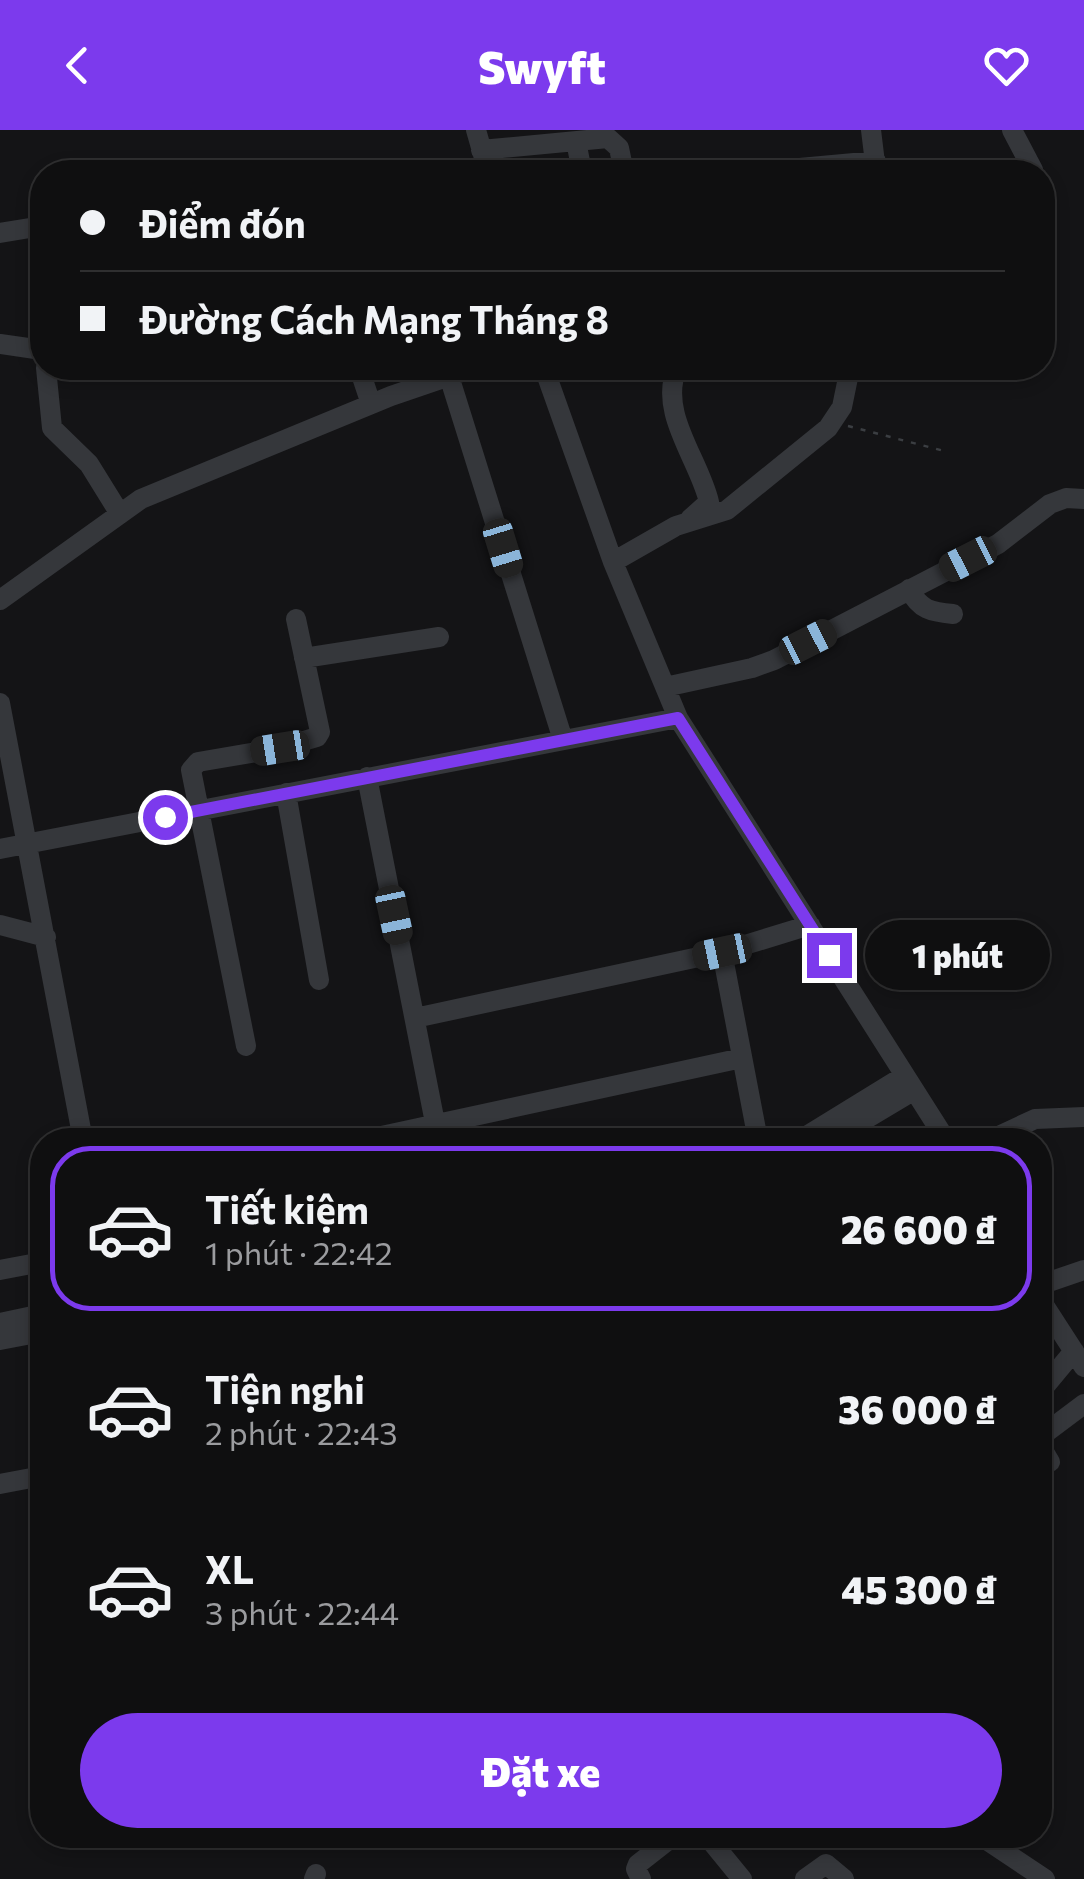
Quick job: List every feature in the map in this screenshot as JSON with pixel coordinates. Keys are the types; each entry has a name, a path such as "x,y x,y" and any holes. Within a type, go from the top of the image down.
{"street":[{"path":"870,130 875,160"},
{"path":"1012,130 1028,160"},
{"path":"479,140 608,138 615,141 621,160"},
{"path":"576,141 580,160"},
{"path":"0,234 30,228"},
{"path":"0,344 30,348"},
{"path":"47,380 52,428 89,464 120,514"},
{"path":"363,380 371,404"},
{"path":"0,600 141,499 437,380"},
{"path":"449,380 562,740"},
{"path":"548,380 613,562 678,718 938,1128"},
{"path":"613,562 689,520 709,502 675,413 673,380"},
{"path":"689,520 727,510 837,418 847,380"},
{"path":"665,686 763,664 998,544 1050,504 1066,498 1084,499"},
{"path":"910,590 921,607 952,614"},
{"path":"246,1046 191,770 198,762 280,748 317,737 320,732 296,619"},
{"path":"304,658 439,637"},
{"path":"0,703 81,1128"},
{"path":"0,849 678,718"},
{"path":"367,778 436,1128"},
{"path":"286,793 319,980"},
{"path":"415,1018 722,952 810,925"},
{"path":"0,926 46,937"},
{"path":"722,952 756,1128"},
{"path":"457,1128 742,1058"},
{"path":"823,1128 908,1084"},
{"path":"848,1128 908,1084"},
{"path":"1015,1128 1036,1118 1084,1117"},
{"path":"0,1270 30,1264"},
{"path":"1052,1281 1084,1270"},
{"path":"0,1323 30,1317"},
{"path":"1052,1317 1079,1359 1052,1382"},
{"path":"0,1340 30,1334"},
{"path":"1052,1427 1084,1404"},
{"path":"0,1484 30,1478"},
{"path":"641,1879 638,1864 658,1848"},
{"path":"717,1848 742,1879"},
{"path":"999,1848 1046,1879"},
{"path":"805,1879 826,1864 844,1879"}],"path":[{"path":"837,418 864,432 948,452"}],"route":[{"path":"165,817 678,718 829,955"}]}
